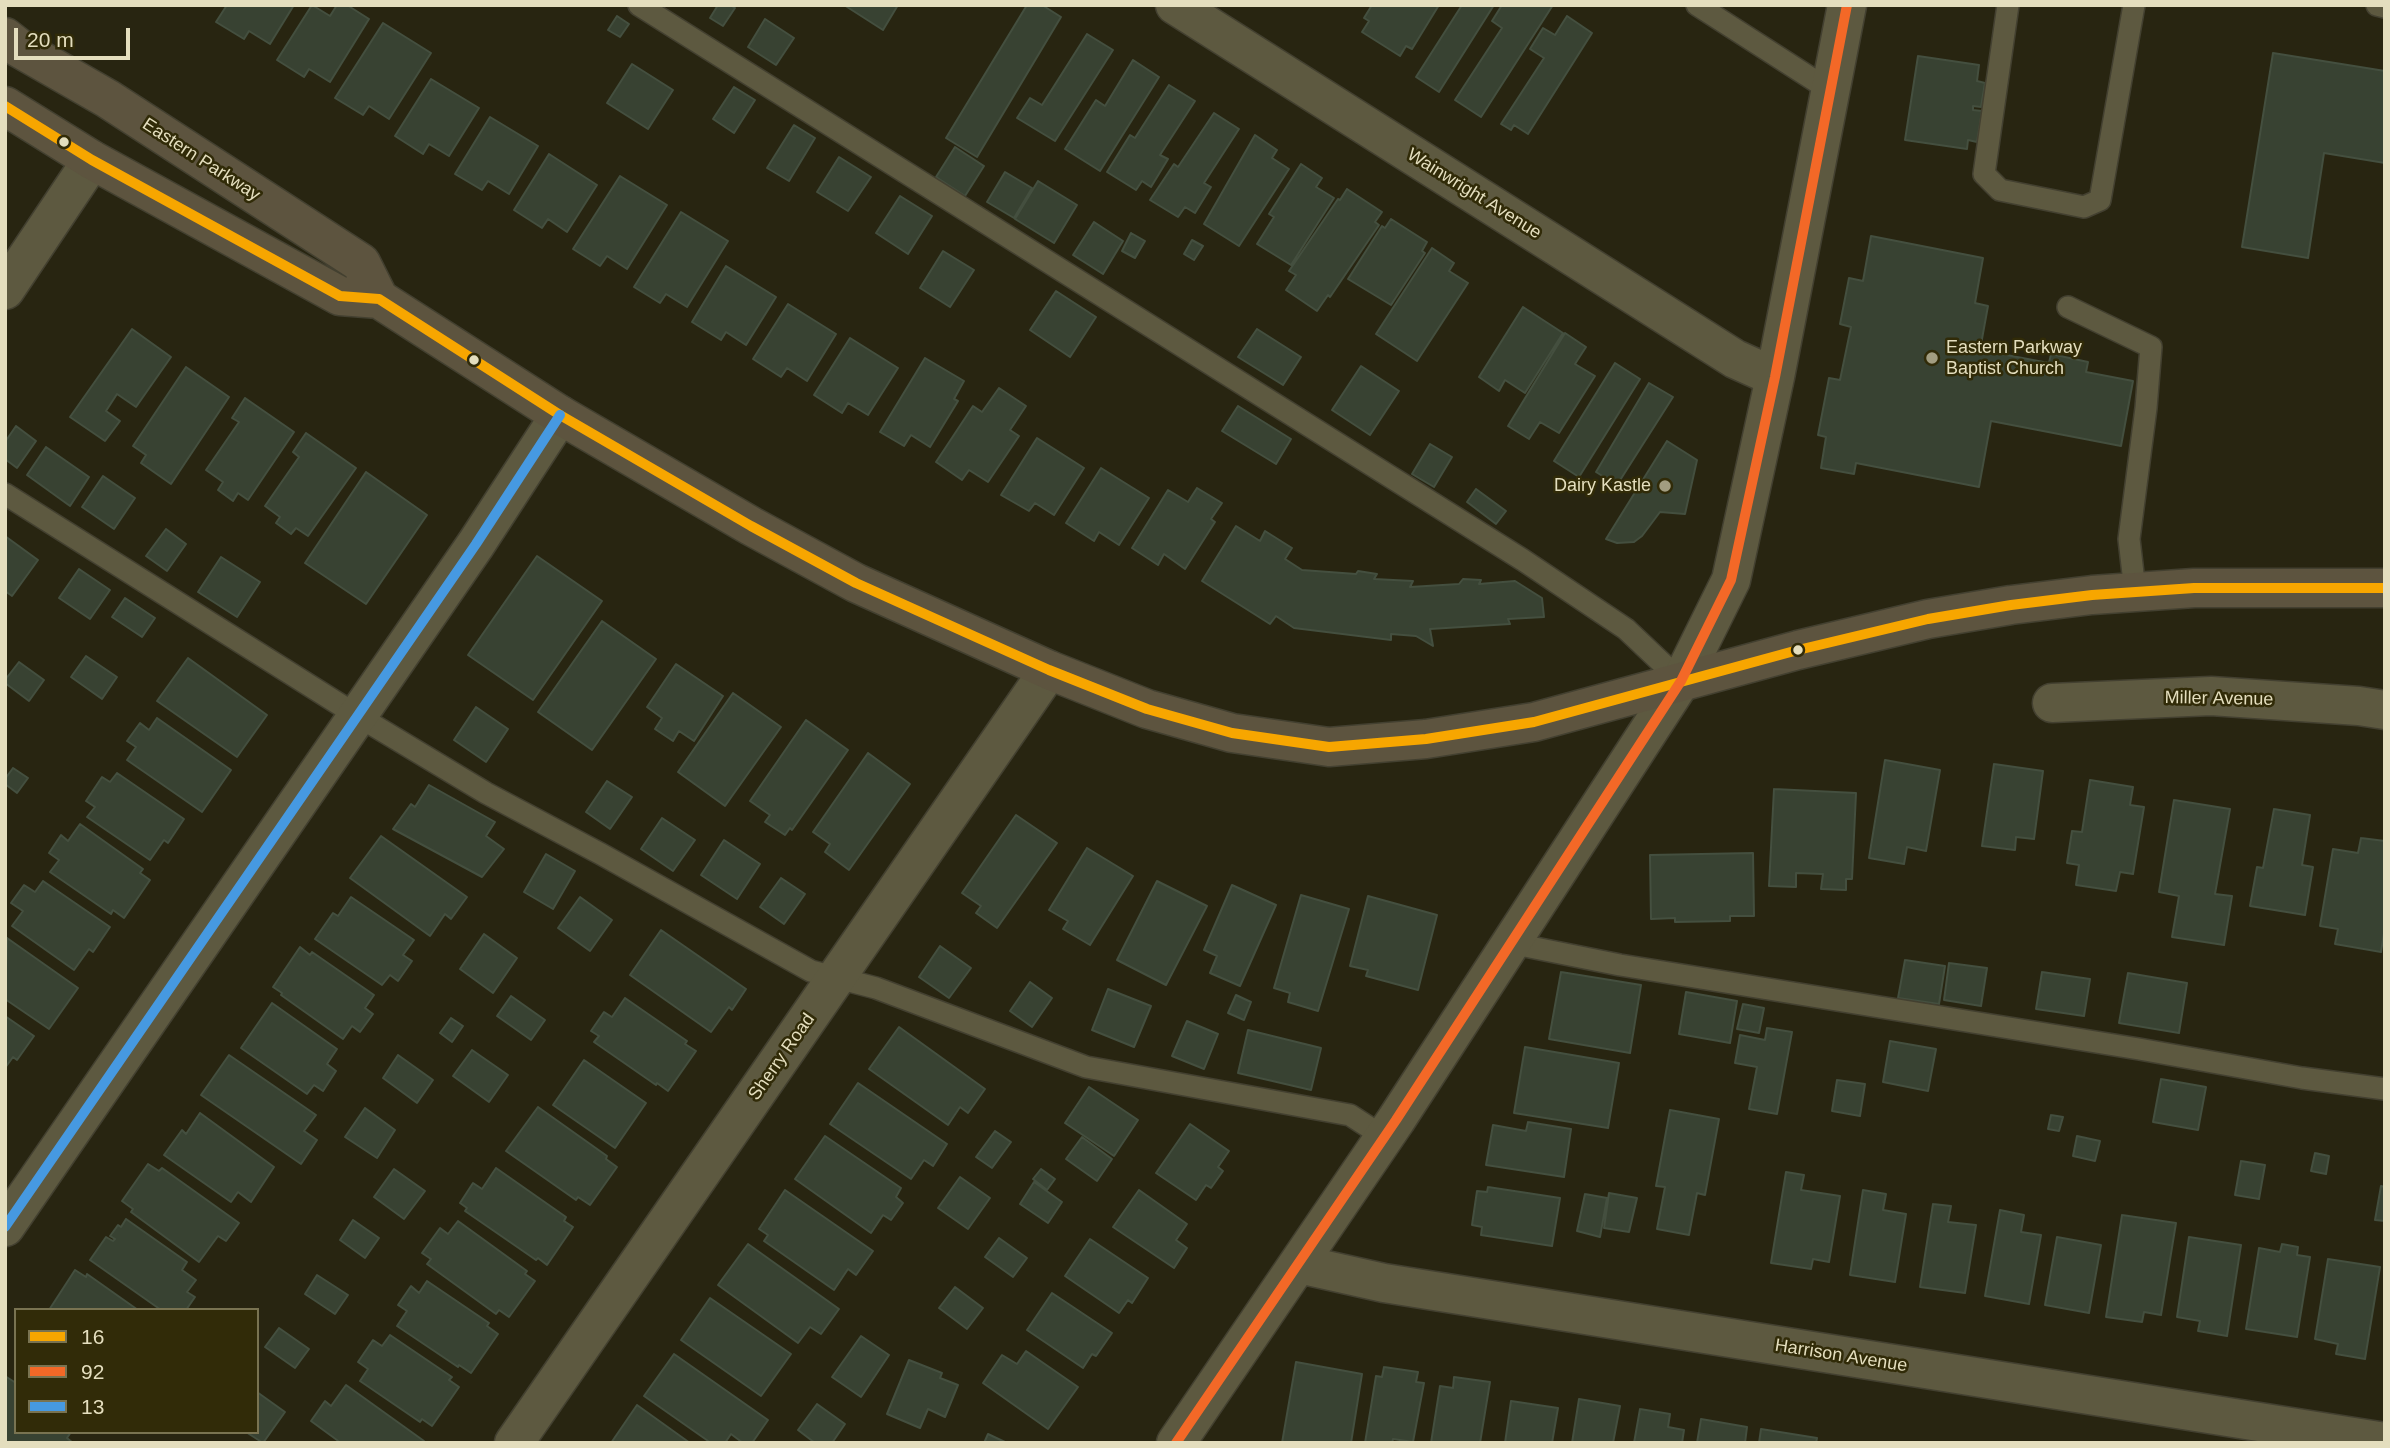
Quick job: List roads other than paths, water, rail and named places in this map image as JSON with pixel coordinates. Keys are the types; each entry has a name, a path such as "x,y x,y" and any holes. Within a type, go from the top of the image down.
{"main road":[{"name":"Eastern Parkway","path":"5,37 19,48 108,99 361,263 379,299"},
{"path":"5,106 92,160 340,296 379,299 560,415 751,527 856,583 1049,670 1147,709 1220,730 1329,747 1426,739 1534,722 1681,681 1927,619 2011,605 2134,591 2220,587 2385,588"}],"street":[{"name":"Wainwright Avenue","path":"1175,5 1735,359 1775,377"},
{"path":"1176,1443 1384,1137 1681,681 1731,580 1775,377 1847,5"},
{"path":"5,290 92,160"},
{"path":"5,1227 476,544 560,415"},
{"name":"Sherry Road","path":"514,1443 1049,670"},
{"name":"Miller Avenue","path":"2052,703 2211,696 2385,710"},
{"name":"Harrison Avenue","path":"1298,1264 1384,1283 2385,1442"}],"lane":[{"path":"639,5 1522,560 1626,629 1681,681"},
{"path":"1697,5 1831,91"},
{"path":"2008,5 1984,174 2000,190 2084,207 2100,200 2134,5"},
{"path":"2377,5 2385,6"},
{"path":"2068,307 2151,346 2130,539 2134,591"},
{"path":"5,494 358,716 486,793 811,971 876,988 1086,1067 1350,1115 1384,1137"},
{"path":"1510,943 1619,965 2125,1046 2302,1078 2385,1088"}],"place":[{"name":"Eastern Parkway Baptist Church","path":"1932,358"},
{"name":"Dairy Kastle","path":"1665,486"}]}
